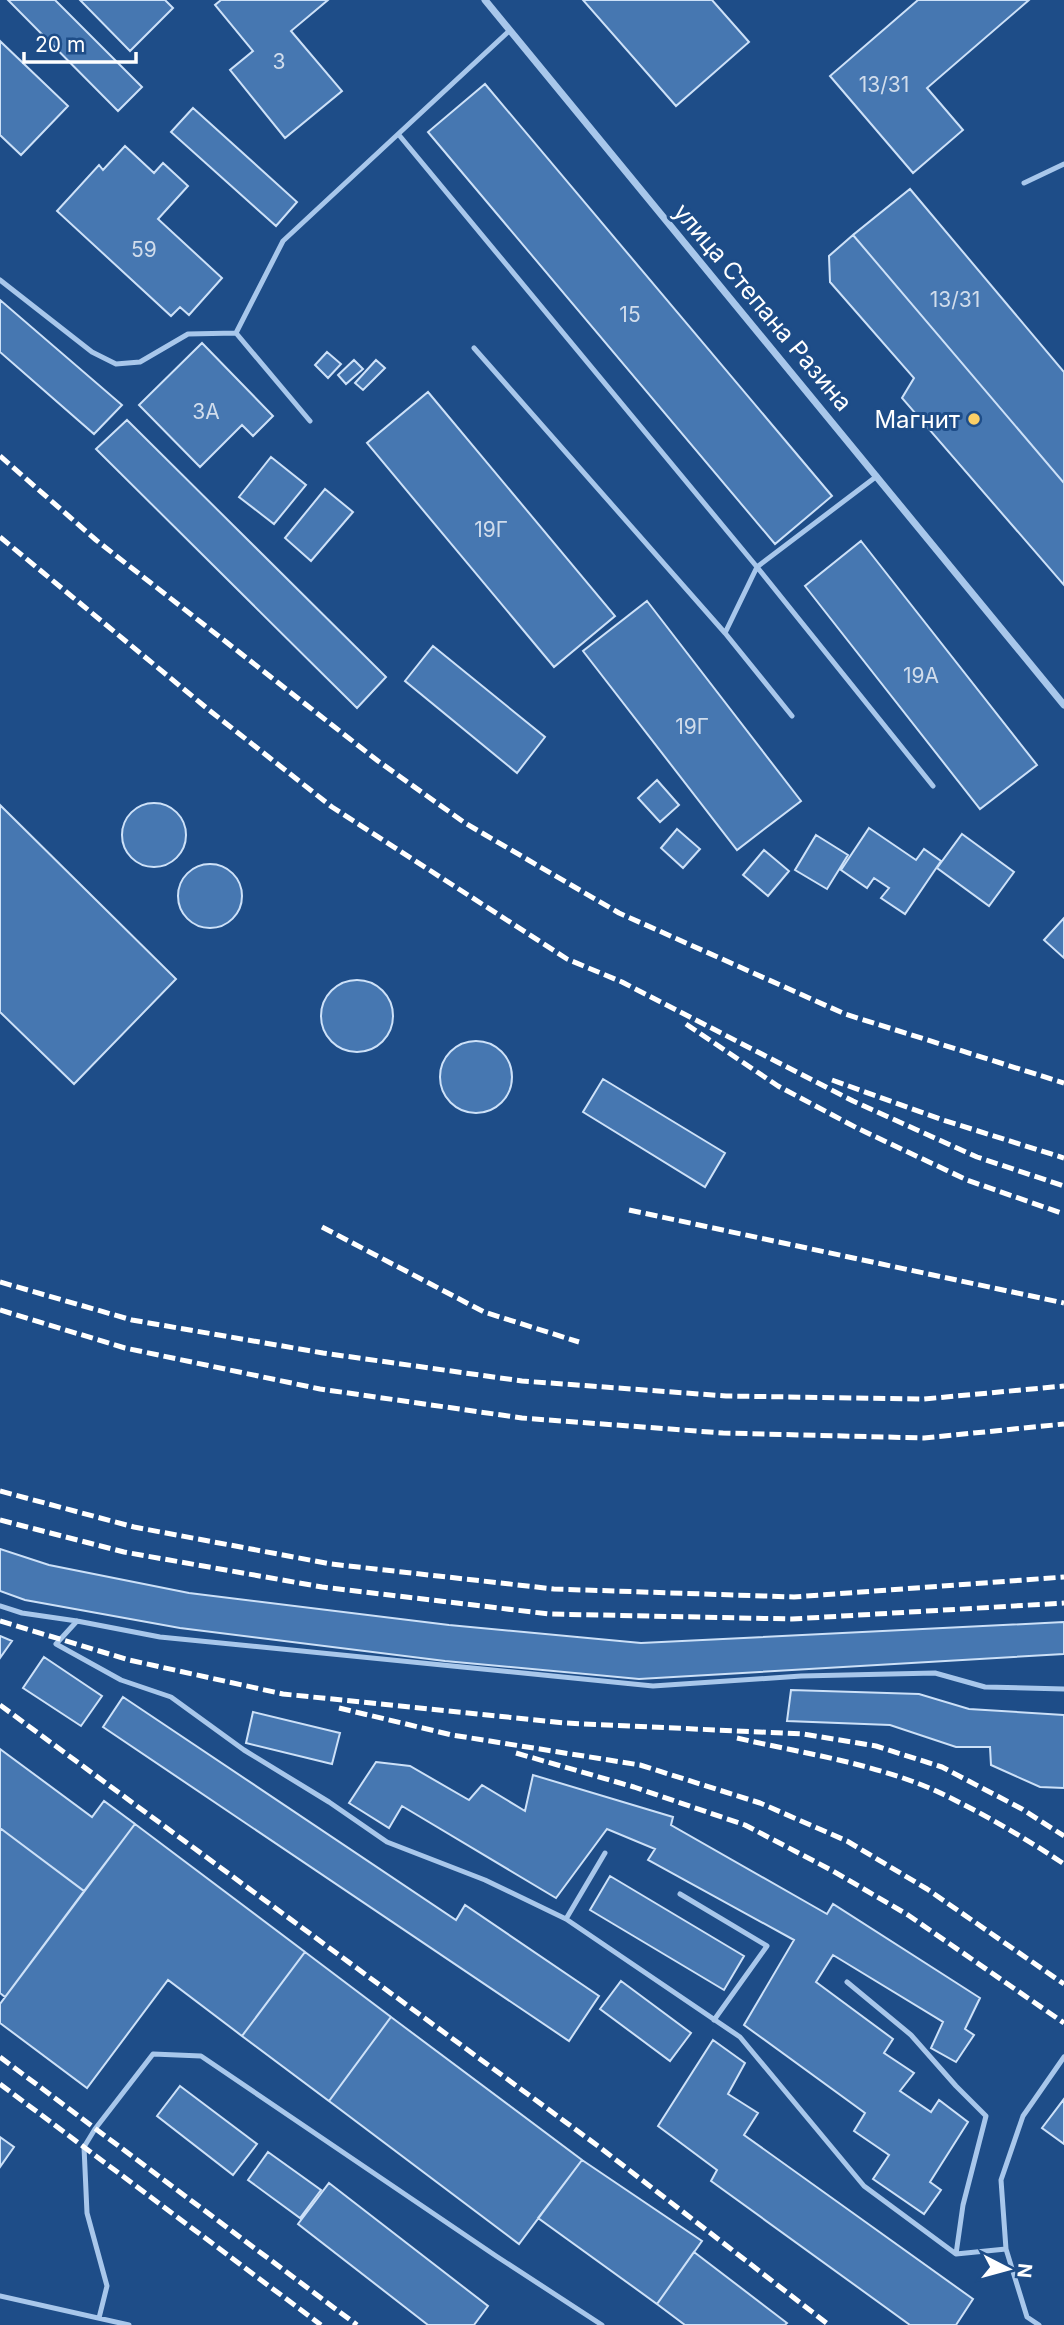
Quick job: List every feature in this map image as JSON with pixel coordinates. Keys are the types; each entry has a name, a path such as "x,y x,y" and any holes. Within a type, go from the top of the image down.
{"street":[{"name":"улица Степана Разина","path":"485,0 1064,705"}],"lane":[{"path":"236,333 283,241 509,30"},
{"path":"398,135 757,567 933,786"},
{"path":"1024,183 1064,164"},
{"path":"0,280 92,352 116,364 140,362 188,334 236,333"},
{"path":"236,333 310,421"},
{"path":"474,348 725,633 792,716"},
{"path":"725,633 757,567 877,476"},
{"path":"0,1606 22,1613 160,1637 653,1686 801,1676 935,1673 985,1687 1064,1689"},
{"path":"77,1621 56,1644 121,1681 172,1697 244,1750 387,1842 485,1880 566,1919 740,2037 864,2186 956,2254 1006,2249"},
{"path":"566,1919 605,1853"},
{"path":"680,1894 768,1946 714,2020"},
{"path":"846,1982 911,2035 986,2116 963,2205 956,2254"},
{"path":"99,2318 107,2286 87,2213 84,2147 153,2054 201,2056 602,2325"},
{"path":"1039,2325 1027,2316 1006,2249 1001,2180 1023,2116 1064,2057"},
{"path":"0,2296 129,2325"}],"building":[{"path":"8,0 55,0 142,87 118,111"},
{"path":"80,0 165,0 173,8 130,51"},
{"path":"221,0 328,0 291,31 342,91 285,138 230,70 253,51 215,5"},
{"path":"583,0 712,0 749,42 676,106"},
{"path":"918,0 1029,0 927,88 963,130 913,173 830,76"},
{"path":"0,41 68,106 21,155 0,135"},
{"path":"485,84 832,496 775,544 428,132"},
{"path":"193,108 297,202 276,226 171,132"},
{"path":"125,146 154,173 163,163 188,186 158,219 222,278 189,315 180,307 171,316 57,211 99,165 103,170"},
{"path":"910,189 1064,372 1064,483 853,235"},
{"path":"853,235 1064,483 1064,585 902,398 914,378 830,282 829,256"},
{"path":"0,300 122,405 94,434 0,352"},
{"path":"202,343 273,416 253,436 242,425 200,467 139,405"},
{"path":"327,352 341,364 328,378 315,365"},
{"path":"354,360 363,369 346,384 338,375"},
{"path":"376,360 385,368 363,390 355,383"},
{"path":"428,392 615,616 554,667 367,443"},
{"path":"127,420 386,677 357,708 96,449"},
{"path":"271,457 306,485 274,524 239,497"},
{"path":"325,489 353,512 311,561 285,538"},
{"path":"861,541 1037,765 980,809 805,586"},
{"path":"647,601 801,801 737,850 583,651"},
{"path":"433,646 545,737 517,773 405,681"},
{"path":"657,780 679,805 660,822 638,798"},
{"path":"154,803 172,809 180,817 186,835 180,853 172,861 154,867 136,861 128,853 122,835 128,817 136,809"},
{"path":"0,805 176,979 74,1084 0,1012"},
{"path":"869,828 916,860 924,849 941,861 905,914 881,898 889,888 874,878 867,888 841,870"},
{"path":"677,829 700,849 683,868 661,848"},
{"path":"962,834 1014,872 989,906 937,868"},
{"path":"816,835 848,855 827,889 795,870"},
{"path":"764,850 789,871 768,896 743,875"},
{"path":"210,864 228,870 236,878 242,896 236,914 228,922 210,928 192,922 184,914 178,896 184,878 192,870"},
{"path":"1064,918 1064,958 1044,940"},
{"path":"357,980 377,986 387,996 393,1016 387,1036 377,1046 357,1052 337,1046 327,1036 321,1016 327,996 337,986"},
{"path":"483,1041 502,1051 510,1063 510,1091 502,1103 490,1111 469,1113 450,1103 442,1091 440,1070 450,1051 462,1043"},
{"path":"603,1079 725,1153 705,1187 583,1112"},
{"path":"0,1549 49,1565 189,1593 449,1625 641,1643 1064,1622 1064,1654 639,1679 445,1661 180,1628 25,1600 0,1591"},
{"path":"0,1636 12,1641 0,1658"},
{"path":"44,1657 102,1696 81,1726 23,1688"},
{"path":"791,1690 919,1694 969,1709 1064,1715 1064,1788 1040,1787 991,1765 990,1747 956,1747 890,1725 787,1721"},
{"path":"123,1697 456,1920 465,1905 599,1996 569,2041 103,1727"},
{"path":"253,1712 340,1733 332,1764 246,1743"},
{"path":"0,1749 92,1817 104,1801 135,1824 84,1891 0,1828"},
{"path":"376,1762 410,1766 469,1800 482,1785 525,1811 533,1775 673,1817 671,1825 827,1914 833,1904 980,1998 965,2029 974,2035 956,2062 931,2048 943,2022 833,1955 816,1982 893,2039 884,2053 914,2073 900,2091 931,2112 939,2100 968,2122 930,2182 941,2190 924,2214 873,2179 889,2155 854,2131 865,2113 744,2025 794,1940 648,1860 655,1849 607,1829 556,1898 402,1806 389,1828 349,1803"},
{"path":"135,1824 305,1952 242,2036 168,1980 87,2088 0,2023 0,2004"},
{"path":"0,1828 84,1891 5,1997 0,1993"},
{"path":"610,1876 744,1956 724,1990 590,1910"},
{"path":"305,1952 391,2017 329,2101 242,2036"},
{"path":"621,1981 691,2033 670,2061 600,2009"},
{"path":"391,2017 582,2160 519,2244 329,2101"},
{"path":"713,2040 745,2063 728,2094 758,2113 744,2135 973,2299 956,2325 910,2325 711,2181 717,2170 658,2126"},
{"path":"180,2086 257,2144 233,2175 157,2116"},
{"path":"1064,2099 1064,2144 1042,2128"},
{"path":"0,2137 14,2147 0,2167"},
{"path":"268,2152 321,2190 300,2218 248,2180"},
{"path":"582,2160 702,2241 657,2304 538,2218"},
{"path":"329,2183 488,2306 474,2325 428,2325 298,2224"},
{"path":"694,2252 787,2323 685,2325 657,2304"}],"railway":[{"path":"0,456 96,540 378,761 465,823 619,913 845,1014 1064,1083"},
{"path":"0,537 209,710 332,807 567,959 622,982 853,1101 977,1157 1064,1186"},
{"path":"686,1024 778,1086 857,1128 967,1180 1064,1214"},
{"path":"832,1080 943,1120 1064,1158"},
{"path":"629,1210 1064,1303"},
{"path":"322,1227 484,1312 579,1342"},
{"path":"0,1282 132,1320 323,1353 522,1381 726,1396 924,1399 1064,1386"},
{"path":"0,1310 125,1348 320,1389 522,1418 723,1433 924,1438 1064,1424"},
{"path":"0,1491 134,1527 331,1564 554,1589 794,1597 1064,1577"},
{"path":"0,1520 124,1552 322,1587 549,1614 792,1619 1064,1603"},
{"path":"0,1621 129,1660 283,1694 565,1723 803,1734 876,1746 942,1767 1022,1809 1064,1836"},
{"path":"0,1705 598,2146 829,2325"},
{"path":"339,1708 452,1735 640,1765 760,1803 847,1841 927,1889 1064,1984"},
{"path":"737,1738 837,1759 934,1790 984,1815 1064,1864"},
{"path":"516,1753 634,1787 745,1825 833,1871 908,1915 1064,2023"},
{"path":"0,2057 357,2325"},
{"path":"0,2084 321,2325"}],"place":[{"name":"Магнит","path":"974,419"}]}
